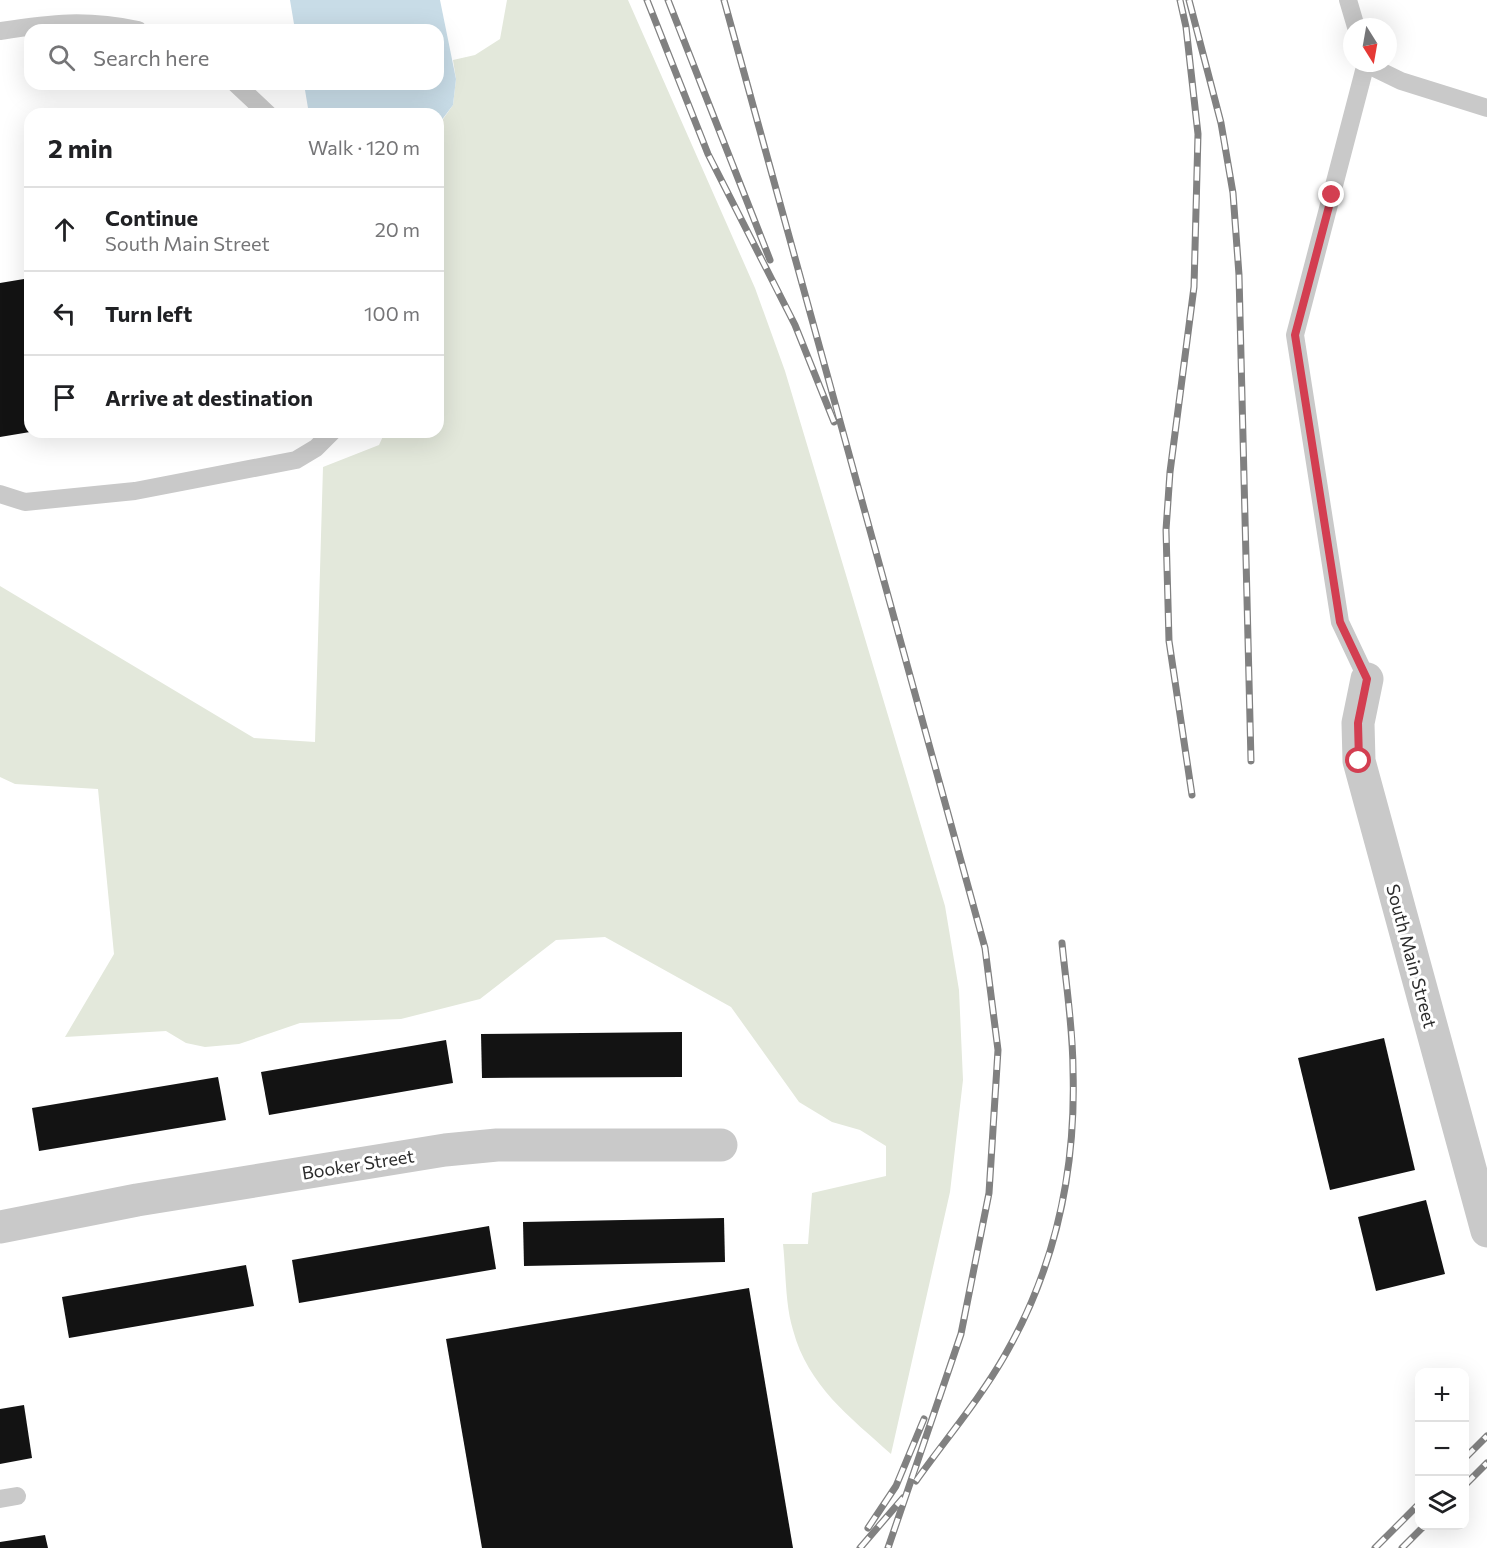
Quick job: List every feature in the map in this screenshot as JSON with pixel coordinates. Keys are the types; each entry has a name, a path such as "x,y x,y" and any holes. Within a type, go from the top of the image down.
{"street":[{"name":"South Main Street","path":"1367,679 1358,723 1359,761 1481,1192 1487,1231"},
{"name":"Booker Street","path":"0,1227 136,1200 446,1150 497,1145 721,1145"}],"lane":[{"path":"1348,0 1353,18"},
{"path":"47,24 60,22 109,24"},
{"path":"0,31 24,27"},
{"path":"1364,72 1295,335 1340,622 1367,679"},
{"path":"1384,72 1401,81 1487,108"},
{"path":"242,90 262,108"},
{"path":"0,494 25,502 146,488 296,460 316,448 326,438"}],"shaded area":[{"path":"507,0 628,0 755,288 785,371 945,906 959,990 963,1080 950,1192 891,1454 832,1399 809,1368 790,1320 783,1244 808,1244 812,1193 886,1176 886,1146 860,1130 832,1122 799,1102 731,1007 605,937 556,940 480,999 401,1019 300,1023 239,1044 205,1047 186,1043 166,1031 65,1037 114,954 98,789 15,784 0,777 0,586 254,738 315,742 323,467 379,445 382,438 444,438 444,118 453,105 456,79 453,60 475,55 500,39"}],"water":[{"path":"290,0 440,0 456,79 453,105 444,117 444,108 308,108 305,90 444,90 444,24 294,24"}],"building":[{"path":"24,279 24,433 0,437 0,283"},
{"path":"682,1032 682,1077 482,1078 481,1034"},
{"path":"1384,1038 1415,1170 1330,1190 1298,1058"},
{"path":"446,1040 453,1083 269,1115 261,1072"},
{"path":"218,1077 226,1120 39,1151 32,1108"},
{"path":"1426,1200 1445,1274 1376,1291 1358,1217"},
{"path":"724,1218 725,1262 524,1266 523,1222"},
{"path":"489,1226 496,1269 299,1303 292,1260"},
{"path":"246,1265 254,1306 69,1338 62,1297"},
{"path":"749,1288 793,1548 482,1548 446,1339"},
{"path":"24,1405 32,1458 0,1464 0,1409"},
{"path":"45,1535 48,1548 0,1548 0,1542"}],"railway":[{"path":"647,0 708,154 795,325 834,422"},
{"path":"668,0 770,260"},
{"path":"724,0 985,948 998,1050 989,1193 961,1334 888,1548"},
{"path":"1180,0 1186,27 1198,134 1194,287 1170,472 1166,530 1169,641 1192,795"},
{"path":"1189,0 1221,123 1233,193 1239,275 1251,761"},
{"path":"916,1481 974,1403 1005,1355 1037,1288 1059,1217 1071,1144 1073,1107 1072,1038 1062,943"},
{"path":"868,1528 896,1486 924,1419"},
{"path":"1469,1454 1487,1436"},
{"path":"1469,1481 1487,1463"},
{"path":"860,1548 903,1498"},
{"path":"1375,1548 1415,1508"},
{"path":"1402,1548 1420,1530"}],"route":[{"path":"1332,195 1295,335 1340,622 1367,679 1358,723 1359,761"}]}
